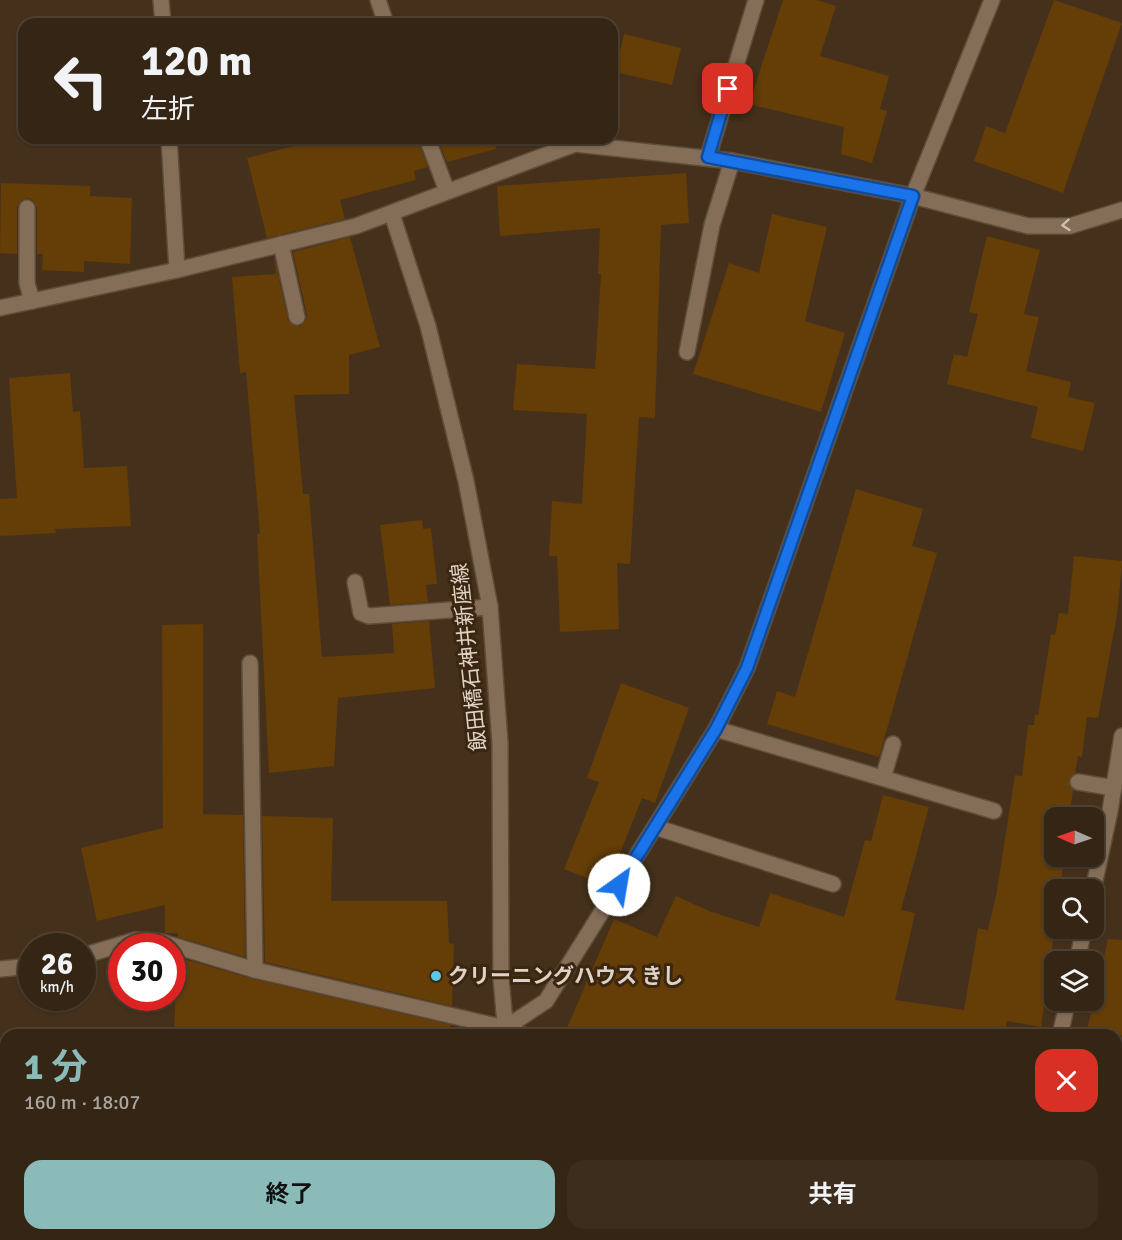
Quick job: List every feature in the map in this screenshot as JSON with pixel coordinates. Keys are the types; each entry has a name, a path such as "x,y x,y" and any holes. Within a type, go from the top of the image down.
{"street":[{"path":"161,0 162,18"},
{"path":"378,0 384,18"},
{"path":"708,157 756,0"},
{"path":"509,1029 546,1001 716,729 747,668 913,196 992,0"},
{"path":"169,144 177,270"},
{"path":"429,144 447,191"},
{"path":"0,308 177,270 392,214 447,191 575,144 732,161 913,196 1028,226 1070,226 1122,210"},
{"path":"687,352 712,225 732,161"},
{"path":"27,208 27,283 32,301"},
{"name":"飯田橋石神井新座線","path":"392,214 428,326 466,481 490,607 500,743 501,978 506,1029"},
{"path":"281,244 297,317"},
{"path":"355,582 361,613 369,616 490,607"},
{"path":"250,663 255,970"},
{"path":"716,729 994,811"},
{"path":"1095,879 1122,736"},
{"path":"883,778 893,744"},
{"path":"1078,782 1114,788"},
{"path":"655,827 833,884"},
{"path":"96,952 136,940 162,942 255,970 498,1029"},
{"path":"0,969 18,967"},
{"path":"1061,1029 1065,1011"}],"building":[{"path":"783,0 817,0 836,6 820,56 889,76 880,109 887,111 872,163 841,154 844,127 749,104"},
{"path":"1054,0 1122,23 1063,193 974,161 986,126 1005,133"},
{"path":"624,34 681,48 672,85 618,73 618,59"},
{"path":"301,144 419,144 428,167 414,171 416,180 340,200 345,219 267,238 247,158"},
{"path":"440,144 495,144 496,149 447,162"},
{"path":"686,173 689,223 661,225 655,418 639,417 630,564 617,563 619,629 560,632 557,556 549,556 552,501 582,504 587,414 513,410 517,364 595,369 601,274 598,274 600,228 500,236 497,186"},
{"path":"1,183 90,186 90,196 132,198 130,264 84,261 84,272 42,270 43,254 37,254 37,207 28,198 22,200 17,207 17,254 0,253"},
{"path":"772,214 827,227 805,321 845,333 821,412 693,374 729,263 759,273"},
{"path":"987,236 1040,250 1024,314 1039,317 1026,371 1071,382 1068,397 1095,403 1083,451 1031,438 1038,407 947,384 954,354 967,357 978,314 969,312"},
{"path":"350,237 380,347 349,355 349,394 294,395 303,494 309,494 322,657 394,653 392,624 429,621 435,688 338,698 334,766 269,773 257,534 260,534 246,372 240,373 232,277 276,274 274,256 288,320 294,326 300,326 306,320 307,315 293,252"},
{"path":"70,373 73,412 80,411 84,468 127,466 131,526 55,529 56,533 0,536 0,499 17,498 9,378"},
{"path":"856,489 923,509 912,546 937,553 879,757 767,724 777,691 795,697"},
{"path":"422,520 423,529 431,528 437,584 426,585 428,602 390,605 380,525"},
{"path":"1074,556 1122,561 1117,615 1098,718 1087,717 1082,757 1078,756 1075,773 1069,780 1073,790 1071,807 1044,807 1044,867 1063,867 1061,879 1044,879 1044,939 1053,939 1052,951 1044,951 1044,1006 1041,1027 1007,1021 1006,1029 567,1029 614,919 657,937 676,896 709,911 759,927 770,893 844,917 865,840 871,841 883,795 929,807 901,910 915,913 895,1000 964,1010 978,928 988,930 996,896 1015,775 1022,776 1028,725 1034,725 1035,715 1038,715 1051,634 1055,635 1059,613 1068,614"},
{"path":"203,624 203,814 243,815 245,957 186,939 186,933 165,933 165,905 97,921 81,848 163,828 162,625"},
{"path":"621,683 689,708 655,803 642,798 607,886 564,869 599,782 587,778"},
{"path":"262,816 333,818 331,901 447,901 449,943 454,944 452,1006 265,962"},
{"path":"1108,939 1122,940 1122,1029 1087,1029 1092,1011 1104,1011 1104,956"},
{"path":"186,960 253,979 451,1025 451,1029 174,1029 175,1011 186,1011"}],"place":[{"name":"クリーニングハウス きし","path":"436,976"}],"route":[{"path":"619,885 716,729 747,668 913,196 708,157 728,89"}]}
